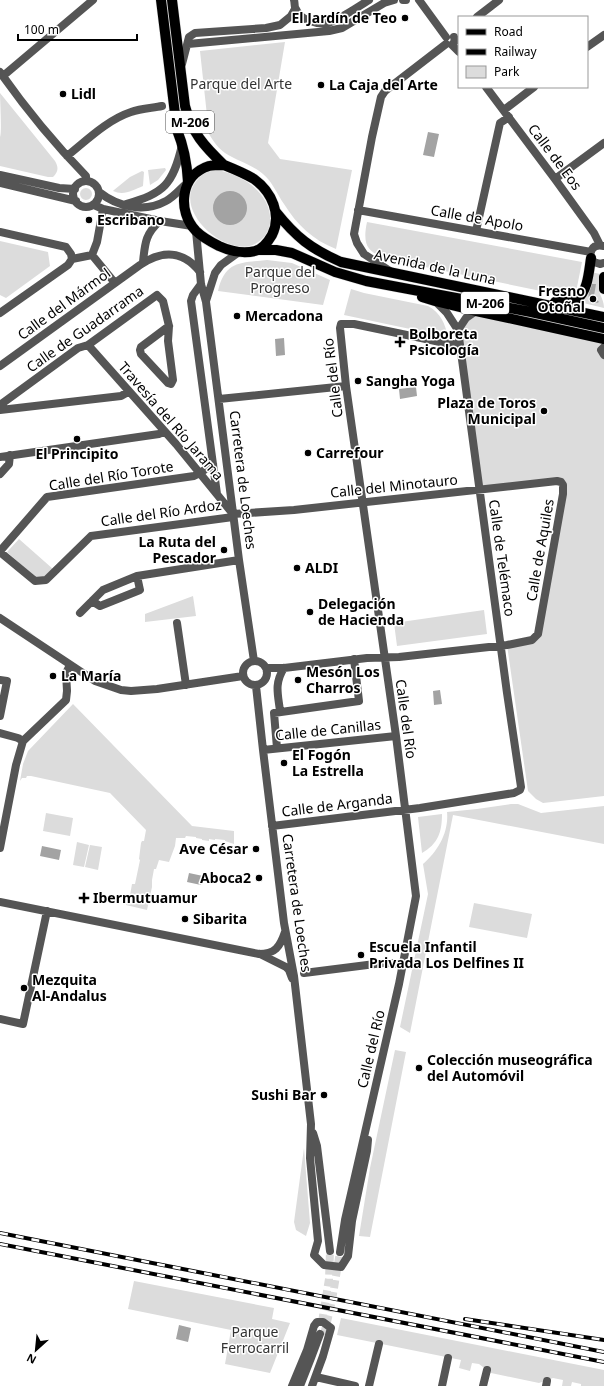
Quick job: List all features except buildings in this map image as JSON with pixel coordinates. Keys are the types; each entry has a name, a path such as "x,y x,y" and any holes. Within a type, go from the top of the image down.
{"main road":[{"name":"M-206","path":"161,0 177,130 183,143 187,163 188,182 184,195 185,213 194,228 210,241 219,246 240,252 260,250"},
{"name":"M-206","path":"172,0 185,106 194,131 206,147 224,165 240,171 255,180 265,190 276,212"},
{"path":"188,182 197,172 209,166 224,165"},
{"path":"260,250 269,241 274,230 276,212"},
{"name":"Avenida de la Luna","path":"276,212 300,239 318,251 341,262 604,317"},
{"name":"Avenida de la Luna","path":"260,250 276,250 292,253 335,272 366,281 531,312 604,328"},
{"path":"534,302 567,302 577,298 584,290 591,255"},
{"path":"604,277 604,289"},
{"path":"390,285 435,301 604,339"}],"street":[{"path":"86,181 86,176 17,97 1,74 93,0"},
{"path":"294,0 295,9 301,17 313,22 328,23 369,0"},
{"path":"188,44 329,31 342,28 384,3 394,0"},
{"path":"419,0 451,39 458,50"},
{"path":"478,16 499,0"},
{"path":"180,68 189,38 195,33 266,28 280,25 291,16 295,9"},
{"path":"588,46 604,35"},
{"path":"393,273 364,254 357,243 354,234 381,97 385,91 451,39"},
{"name":"Calle de Eos","path":"487,88 556,179 602,245"},
{"path":"476,231 500,123 506,113 533,88"},
{"path":"67,156 98,130 120,117 132,112 162,106"},
{"path":"124,205 151,196 166,186 174,173 183,143"},
{"path":"556,179 603,146"},
{"path":"0,175 59,188 75,188"},
{"path":"188,182 167,201 153,207 140,208 115,202 99,192 94,184 86,181 79,183 75,188 74,197 79,205 84,207 94,205 103,209 194,228"},
{"path":"0,183 76,201"},
{"path":"94,205 99,196 99,192"},
{"path":"92,255 97,242 103,209"},
{"name":"Calle de Apolo","path":"358,210 476,231 591,255 594,262 600,264 604,263"},
{"path":"143,262 145,242 149,234 160,221"},
{"name":"Carretera de Loeches","path":"194,228 201,284 206,302 239,560 254,661"},
{"path":"0,232 66,247 71,254 72,259"},
{"path":"591,255 594,247 602,245"},
{"name":"Carretera de Loeches","path":"206,302 215,274 221,266 240,252"},
{"name":"Calle del Mármol","path":"0,366 143,262 157,256 169,254 183,257 193,264 200,272"},
{"path":"0,314 68,265 72,259 92,255"},
{"path":"92,255 114,284"},
{"name":"Carretera de Loeches","path":"201,284 193,295 191,301 217,495"},
{"name":"Calle de Guadarrama","path":"0,405 78,348 88,345 157,295 163,301 169,326"},
{"name":"Calle de Telémaco","path":"435,301 447,313 458,330 520,781 520,790"},
{"path":"458,330 466,318 476,311"},
{"name":"Calle del Río","path":"340,1252 345,1220 403,965 416,896 396,736 346,386 340,334 342,324 354,324 460,345"},
{"path":"169,326 168,341 173,380 171,384 168,383 141,354 140,350 141,347 169,326"},
{"name":"Travesía del Río Jarama","path":"88,345 200,473 233,515"},
{"path":"604,347 601,350 604,355"},
{"path":"219,399 346,386"},
{"path":"0,410 121,396 128,392"},
{"path":"0,457 159,434 164,431"},
{"path":"0,474 9,464 10,456"},
{"name":"Carretera de Loeches","path":"200,473 213,464"},
{"name":"Calle del Río Torote","path":"0,551 47,497 194,476 200,473"},
{"name":"Calle del Minotauro","path":"233,515 363,503 557,481"},
{"name":"Calle de Aquiles","path":"266,668 284,668 354,659 385,659 501,646 532,640 538,634 564,494 563,485 561,482 557,481"},
{"name":"Calle del Río Ardoz","path":"0,551 35,581 41,581 46,580 91,536 233,515"},
{"path":"80,613 102,590 137,576 239,560"},
{"path":"92,601 100,606 140,590 137,576"},
{"path":"0,618 95,681 121,690 131,691 186,685 243,676"},
{"path":"178,623 186,685"},
{"path":"277,748 274,713 359,701 354,659"},
{"path":"254,661 261,662 266,668 266,678 261,684 256,686 248,683 243,676 245,666 254,661"},
{"path":"0,848 4,810 23,741 66,700 66,673 70,665"},
{"path":"280,711 277,683 284,668"},
{"path":"0,680 7,681 0,716"},
{"name":"Carretera de Loeches","path":"256,686 272,826 295,989 311,1124 310,1158 318,1241 314,1255 324,1265 331,1266"},
{"path":"0,732 23,741"},
{"name":"Calle de Canillas","path":"263,750 396,736"},
{"name":"Calle de Arganda","path":"272,826 459,803 514,793 520,790"},
{"path":"0,902 259,954 266,954 275,950 279,946 286,932"},
{"path":"0,1019 23,1024 47,911"},
{"path":"270,959 280,958 289,949"},
{"path":"259,954 289,970 295,989"},
{"path":"304,973 383,963 403,965"},
{"name":"Calle del Río","path":"331,1266 341,1267 348,1256 352,1221 367,1151 370,1115"},
{"name":"Carretera de Loeches","path":"311,1124 317,1146 330,1251"},
{"path":"292,1386 307,1350 314,1326 317,1322 323,1322 331,1328 312,1386"},
{"path":"300,1386 322,1334 305,1386"},
{"path":"369,1386 379,1344"},
{"path":"442,1386 448,1358"},
{"path":"483,1386 486,1370"},
{"path":"316,1377 355,1386"}],"green space":[{"name":"Parque del Arte","path":"285,42 268,143 280,159 352,170 336,249 320,241 306,231 294,219 266,177 254,168 225,153 216,145 209,134 200,51"},
{"path":"0,93 55,161 57,170 53,177 0,166"},
{"path":"165,168 166,170 158,180 150,185 148,170"},
{"path":"217,170 227,172 246,181 254,187 266,203 270,213 270,223 265,235 255,244 243,247 230,244 206,230 197,219 191,207 190,195 195,183 200,177 210,171"},
{"path":"142,171 144,172 143,186 125,193 113,191 130,177"},
{"path":"84,188 88,188 92,194 88,200 84,200 80,196 80,192"},
{"path":"367,222 582,262 577,287 572,295 565,296 396,261 374,253 367,245 365,231"},
{"path":"0,241 48,252 50,266 6,298 0,295"},
{"name":"Parque del Progreso","path":"267,260 292,263 330,280 323,305 218,291 225,274 235,265"},
{"path":"591,272 600,274 599,291 604,308 579,302"},
{"name":"Parque del Progreso","path":"351,289 428,306 442,319 448,337 344,315"},
{"path":"476,311 604,339 604,796 543,803 536,799 528,791 507,645 538,634 561,482 479,490 458,332"},
{"path":"19,539 53,569 43,578 35,577 7,552"},
{"path":"193,596 196,616 145,622 145,614"},
{"path":"484,610 487,634 397,646 394,623"},
{"path":"73,704 192,826 234,831 234,844 225,840 209,839 209,841 196,837 186,836 185,838 176,838 175,846 169,862 159,860 156,869 154,869 147,910 126,905 127,901 129,901 132,884 135,884 140,860 141,843 144,841 146,830 110,793 31,776 22,778 20,781 23,764 28,751"},
{"path":"518,804 541,813 604,806 604,844 453,815 410,1033 400,1027 428,894 423,864 438,847 441,841 446,827 447,812"},
{"path":"46,813 73,818 70,836 43,831"},
{"path":"442,814 438,837 432,846 422,853 418,817"},
{"path":"77,842 89,845 84,867 73,865"},
{"path":"90,845 102,847 98,870 85,867"},
{"path":"474,903 532,914 527,938 469,927"},
{"path":"395,1050 406,1052 370,1237 359,1236 370,1168"},
{"path":"304,1148 310,1223 306,1236 296,1230 294,1222"},
{"name":"Parque Ferrocarril","path":"134,1281 274,1308 272,1319 290,1323 270,1373 225,1364 231,1330 128,1309"},
{"path":"341,1318 604,1370 604,1386 581,1386 581,1384 572,1382 571,1386 562,1386 563,1380 553,1378 539,1383 491,1373 479,1364 472,1363 470,1371 459,1368 461,1360 337,1335"}],"shaded area":[{"path":"428,132 439,134 434,157 423,155"},
{"path":"227,191 233,191 242,196 246,202 246,214 242,220 233,225 227,225 218,220 213,211 213,205 218,196"},
{"path":"596,284 594,296 599,302 597,303 591,303 589,301 589,289 590,285"},
{"path":"284,338 285,355 276,356 275,339"},
{"path":"416,387 417,396 400,399 399,389"},
{"path":"440,690 442,704 434,705 433,691"},
{"path":"42,846 61,850 59,860 40,856"},
{"path":"189,873 203,876 201,885 187,882"},
{"path":"179,1325 191,1328 188,1342 176,1339"}],"tunnel":[{"path":"322,1322 329,1279 330,1251"},
{"path":"324,1335 332,1300 340,1252"}],"railway":[{"path":"0,1233 604,1352"},
{"path":"0,1244 604,1362"},
{"path":"465,1319 604,1340"}],"place":[{"name":"El Jardín de Teo","path":"405,18"},
{"name":"La Caja del Arte","path":"321,85"},
{"name":"Lidl","path":"63,94"},
{"name":"Escribano","path":"89,220"},
{"name":"Fresno Otoñal","path":"593,299"},
{"name":"Mercadona","path":"237,316"},
{"name":"Bolboreta Psicología","path":"400,342"},
{"name":"Sangha Yoga","path":"358,381"},
{"name":"Plaza de Toros Municipal","path":"544,411"},
{"name":"El Principito","path":"77,439"},
{"name":"Carrefour","path":"308,453"},
{"name":"La Ruta del Pescador","path":"224,550"},
{"name":"ALDI","path":"297,568"},
{"name":"Delegación de Hacienda","path":"310,612"},
{"name":"La María","path":"53,676"},
{"name":"Mesón Los Charros","path":"298,680"},
{"name":"El Fogón La Estrella","path":"284,763"},
{"name":"Ave César","path":"256,849"},
{"name":"Aboca2","path":"259,878"},
{"name":"Ibermutuamur","path":"84,898"},
{"name":"Sibarita","path":"185,919"},
{"name":"Escuela Infantil Privada Los Delfines II","path":"361,955"},
{"name":"Mezquita Al-Andalus","path":"24,988"},
{"name":"Colección museográfica del Automóvil","path":"419,1068"},
{"name":"Sushi Bar","path":"324,1095"}]}
